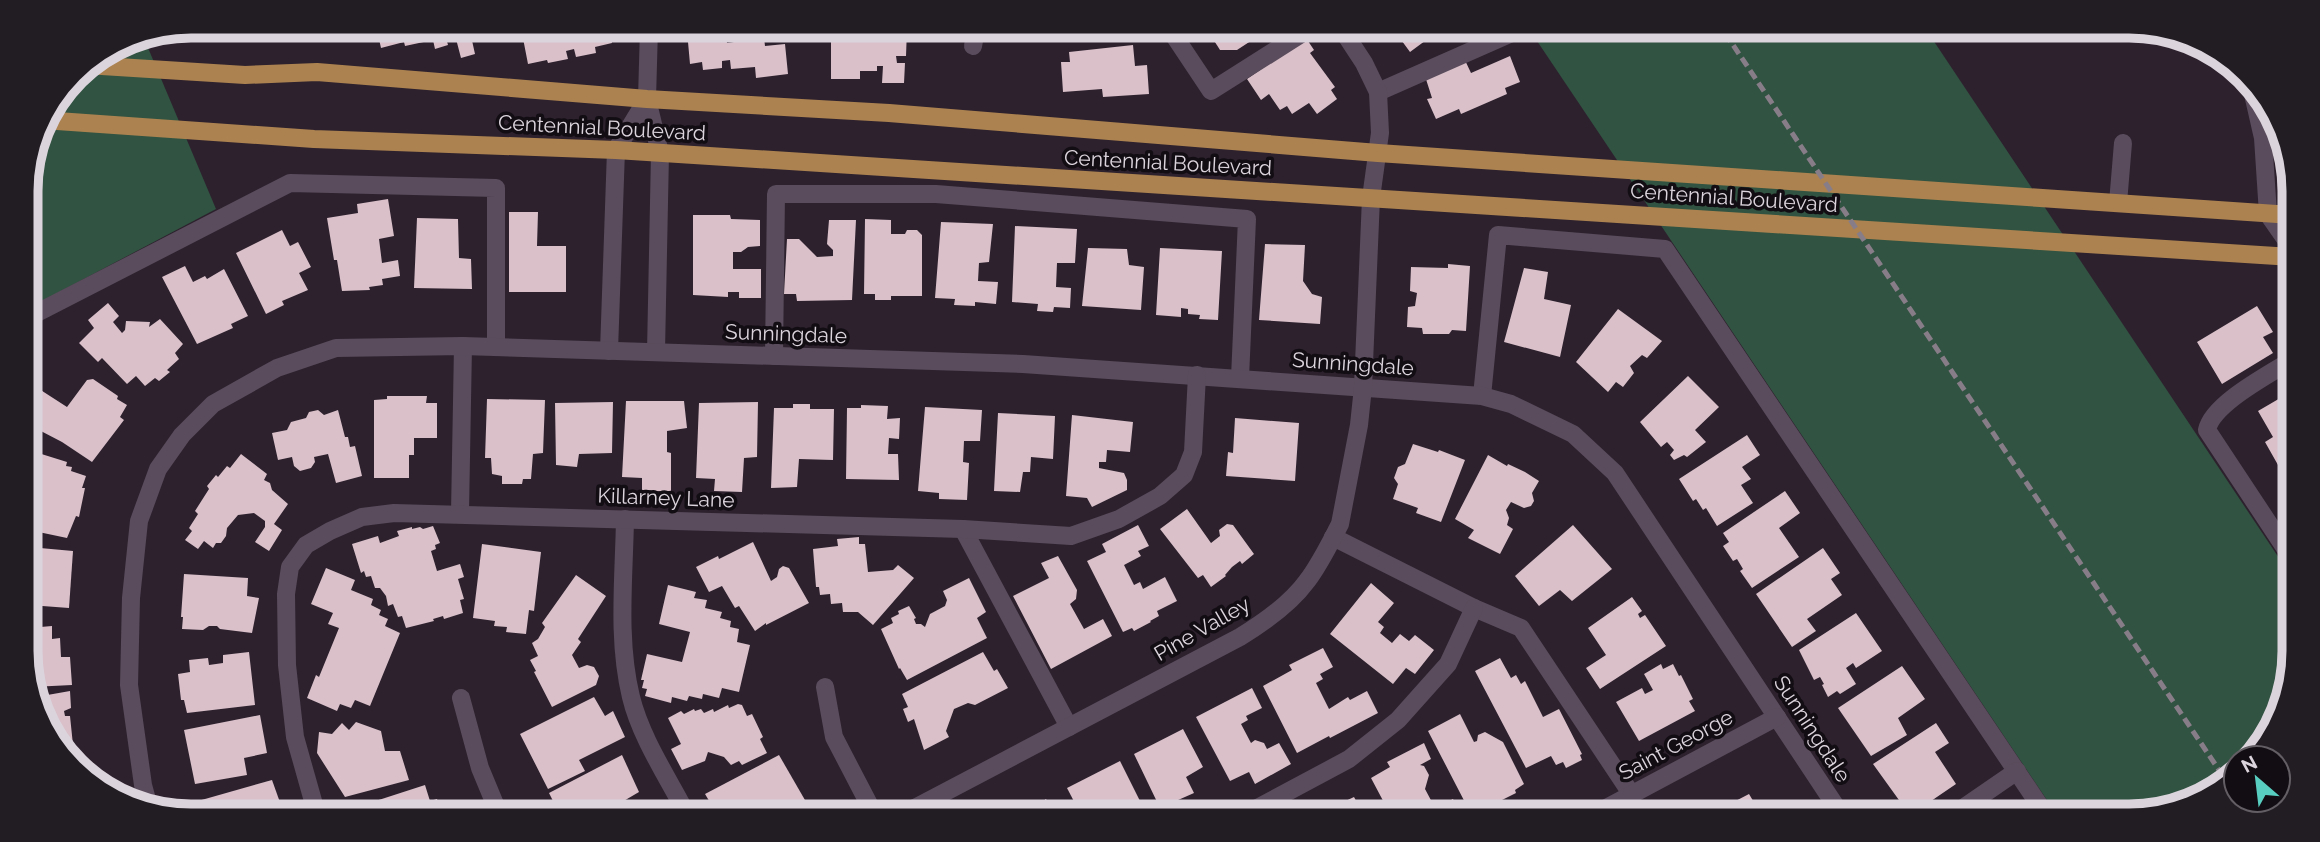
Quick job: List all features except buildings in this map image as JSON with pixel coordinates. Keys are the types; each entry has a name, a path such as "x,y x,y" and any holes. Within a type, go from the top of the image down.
{"main road":[{"name":"Centennial Boulevard","path":"103,66 245,75 317,72 647,99 889,113 1378,153 2282,215"},
{"name":"Centennial Boulevard","path":"56,121 314,139 616,150 2282,256"}],"street":[{"path":"649,38 647,99 660,153 656,352"},
{"path":"1176,38 1212,91 1295,38"},
{"path":"1348,38 1378,92 1500,38"},
{"name":"Pine Valley","path":"923,804 1240,637 1265,622 1307,582 1340,524 1359,425 1371,198 1380,133 1378,92"},
{"path":"609,351 616,150 647,99"},
{"path":"2256,107 2263,138 2268,214 2282,234"},
{"path":"2118,203 2123,143"},
{"path":"39,312 290,183 496,188 496,347"},
{"path":"774,356 776,194 936,194 1247,219 1240,378"},
{"path":"1482,396 1498,235 1665,249 2038,803"},
{"path":"460,513 463,346"},
{"name":"Sunningdale","path":"146,796 129,685 131,598 139,522 158,469 182,435 213,404 276,368 335,348 463,346 1023,364 1482,396 1511,404 1573,435 1615,472 1834,803"},
{"path":"2282,366 2225,404 2208,421 2207,430 2282,543"},
{"name":"Killarney Lane","path":"314,804 295,737 287,665 286,594 290,567 306,545 330,531 362,517 394,513 460,513 963,529 1070,536 1119,519 1160,496 1184,475 1193,452 1197,375"},
{"path":"625,519 624,654 631,699 648,741 681,804"},
{"path":"963,529 1069,727"},
{"path":"1333,537 1474,608 1521,628 1632,795"},
{"path":"1266,803 1349,759 1398,720 1448,664 1474,608"},
{"path":"825,687 834,737 869,804"},
{"path":"461,698 480,768 495,804"},
{"name":"Saint George","path":"1616,803 1777,717"},
{"path":"1970,803 2017,771"}],"green space":[{"path":"1535,38 1932,38 2282,563 2280,670 2273,700 2261,727 2250,744 2222,744 2222,772 2205,783 2178,795 2139,803 2049,803"},
{"path":"147,45 216,209 39,303 39,181 44,152 50,133 70,98 98,70 115,59"}],"railway":[{"path":"1728,38 2221,773"}]}
